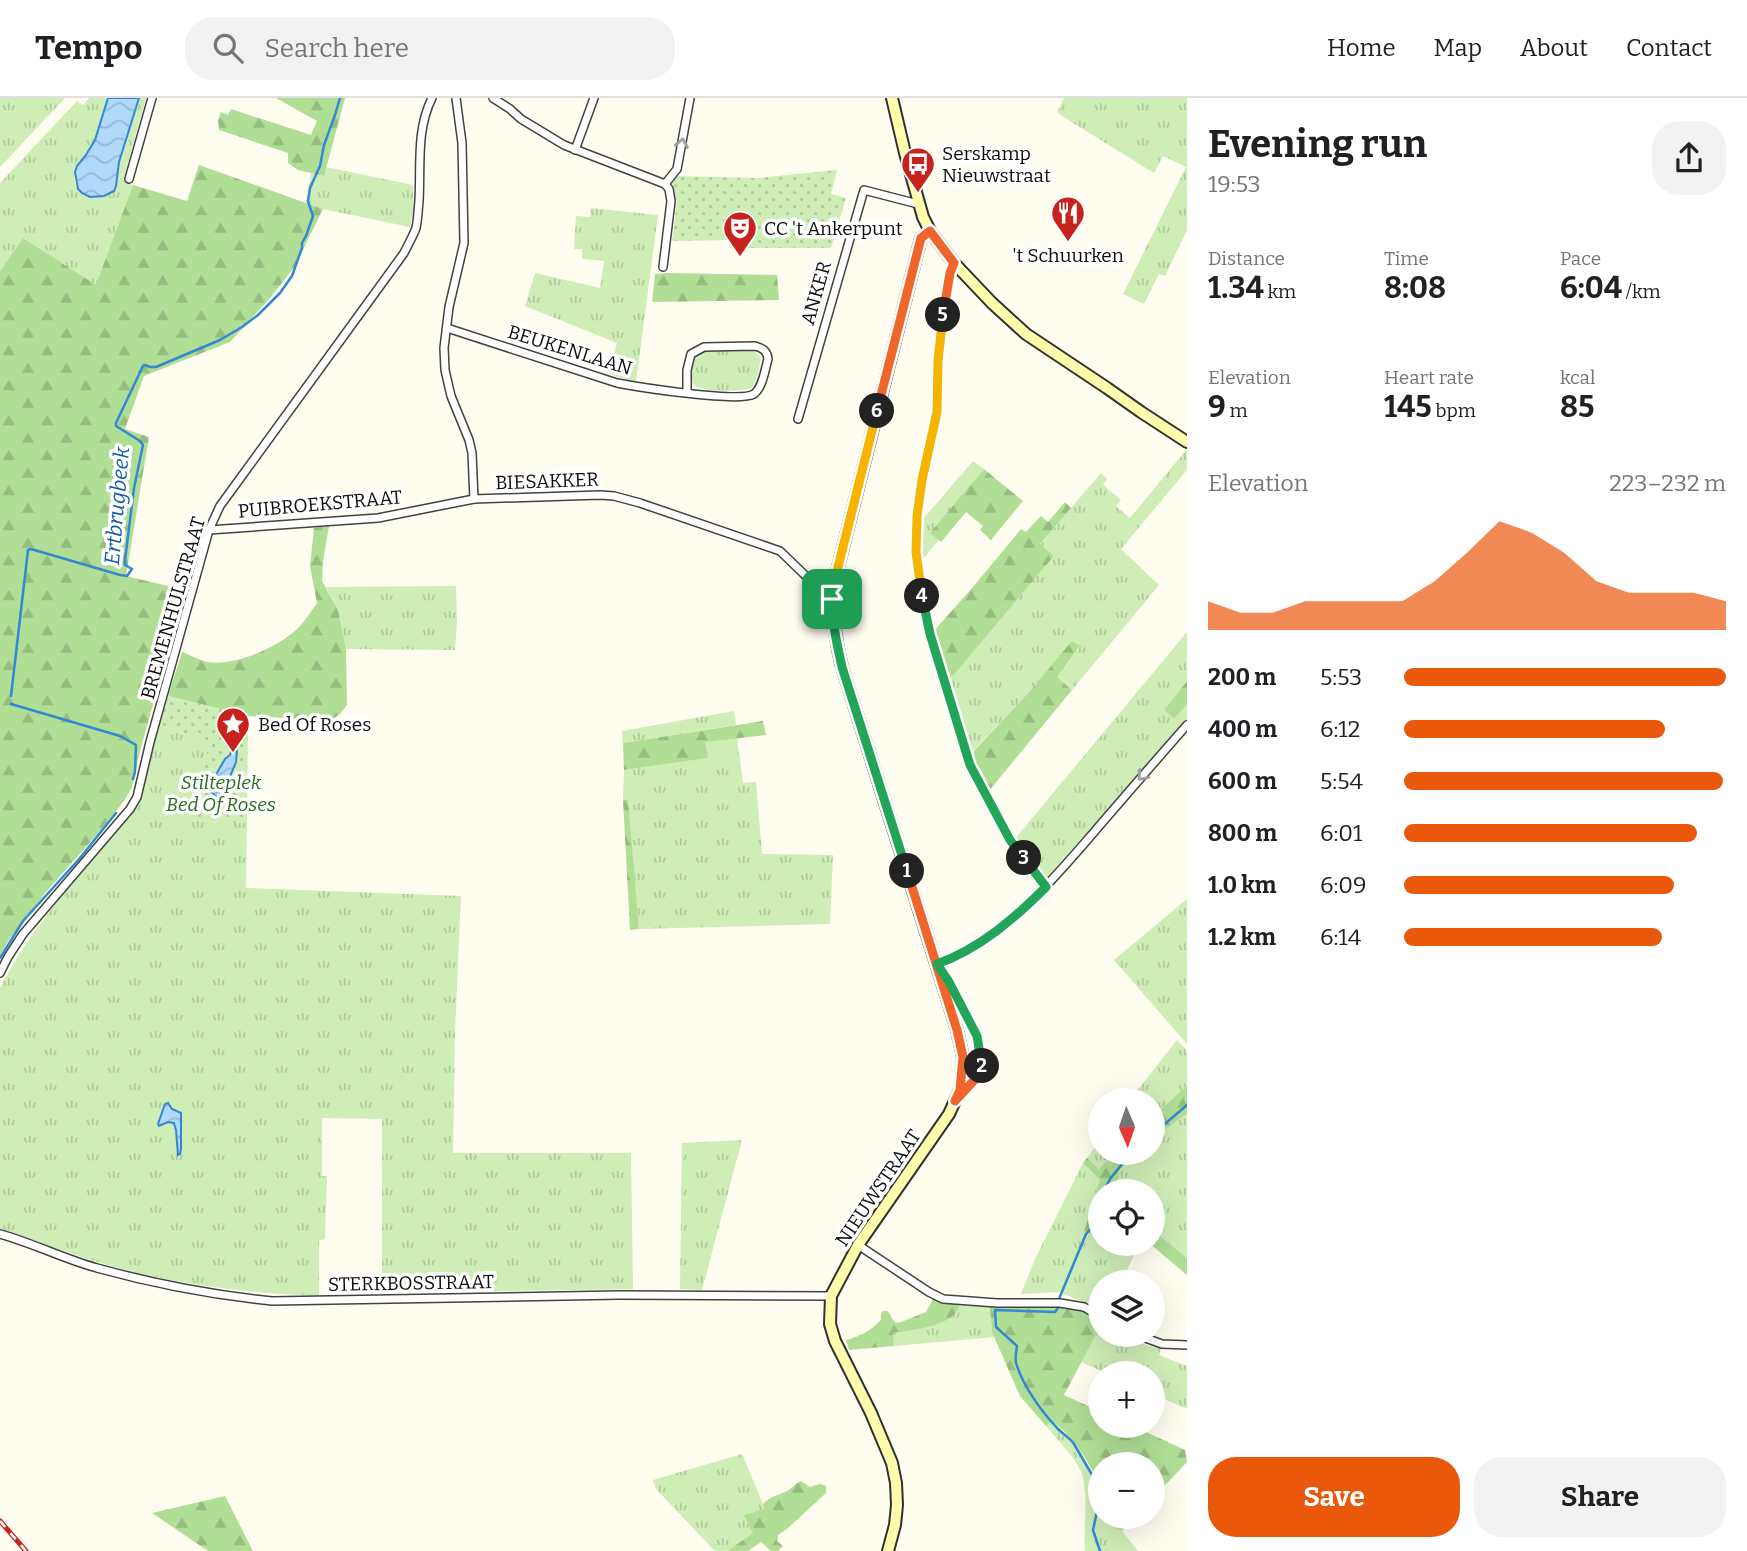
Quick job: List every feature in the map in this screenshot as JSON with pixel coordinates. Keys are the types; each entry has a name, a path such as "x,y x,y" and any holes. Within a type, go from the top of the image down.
{"street":[{"path":"129,179 152,98"},
{"name":"BREMENHULSTRAAT","path":"0,973 23,933 138,797 150,742 209,530 220,506 404,253 418,217 421,137 424,115 432,98"},
{"name":"BIESAKKER","path":"456,98 462,143 464,243 451,296 444,348 445,370 451,396 472,453 474,499 600,495 621,498 780,551 809,579 817,591 832,599"},
{"path":"493,98 521,120 564,145 665,184 669,189 671,201 663,267"},
{"path":"575,150 594,98"},
{"path":"665,184 677,169 690,98"},
{"path":"892,98 918,204 930,231 954,263 1026,334 1187,442"},
{"name":"ANKER","path":"798,419 864,190 918,204"},
{"name":"NIEUWSTRAAT","path":"831,1296 858,1245 949,1114 960,1090 963,1057 957,1030 842,667 832,618 834,583 921,238 930,231"},
{"path":"954,263 940,334 937,412 917,516 916,552 919,576 930,634 970,765 1010,840 1046,887"},
{"name":"BEUKENLAAN","path":"447,328 638,388 747,397 759,389 767,354 755,346 704,347 691,354 687,370 687,392"},
{"name":"PUIBROEKSTRAAT","path":"209,530 378,518 474,499"},
{"path":"937,964 952,959 1013,919 1046,887 1187,724"},
{"name":"NIEUWSTRAAT","path":"937,964 977,1036 982,1066 980,1074 955,1101"},
{"name":"STERKBOSSTRAAT","path":"0,1234 95,1268 193,1290 272,1301 619,1295 831,1296"},
{"path":"858,1245 943,1299 997,1303 1060,1303 1088,1309"},
{"path":"831,1296 830,1324 835,1341 892,1462 897,1505 888,1551"},
{"path":"1165,1344 1187,1345"}],"green space":[{"path":"0,98 65,98 0,167"},
{"path":"89,98 108,98 96,136 75,178 80,191 90,197 116,186 119,162 139,98 146,98 123,180 133,185 96,286 23,238 0,271 0,183 77,101 83,105"},
{"path":"276,98 345,98 324,176 298,170 288,163 288,153 219,130 221,112 228,115 231,109 311,135 317,121"},
{"path":"1064,98 1187,98 1187,230 1165,276 1159,274 1144,304 1123,294 1186,167 1163,156 1154,173 1057,113"},
{"path":"199,165 323,209 295,266 230,342 144,376 125,429 149,437 126,576 185,590 132,787 101,830 46,892 8,941 0,956 0,271 23,238 96,285 133,185 187,201"},
{"path":"326,167 413,185 414,206 410,227 306,203 311,173 323,176"},
{"path":"837,170 831,194 846,198 831,248 734,248 734,240 672,241 677,201 671,184 676,176 757,178"},
{"path":"591,208 658,215 636,382 609,374 617,343 525,306 535,273 600,288 604,261 582,259 582,249 574,249 576,216 590,217"},
{"path":"655,274 777,275 779,300 652,302"},
{"path":"713,349 753,350 761,358 752,388 715,390 701,388 692,382 691,366 700,352"},
{"path":"1186,450 1187,470 1121,549 1159,585 1072,690 1057,677 1080,647 1072,642 972,752 971,759 947,683 1054,556 1040,544 1101,473 1107,479 1103,485 1121,500 1116,506 1130,518"},
{"path":"973,461 984,469 931,533 939,540 921,561 918,525"},
{"path":"984,469 1023,501 991,540 980,530 983,526 966,512 941,542 930,533"},
{"path":"1065,502 1071,508 1040,544 1054,556 947,683 932,633 1021,529 1026,532 1041,516 1048,522"},
{"path":"329,526 322,581 338,610 346,649 347,705 340,714 330,721 248,716 168,696 182,652 207,662 231,661 270,647 301,625 317,603 310,566 314,528"},
{"path":"456,586 455,650 346,649 338,610 326,587"},
{"path":"1187,632 1187,681 1164,710 1174,718 1187,704 1187,719 1048,881 1014,840"},
{"path":"1072,641 1080,646 1057,677 1072,690 988,792 971,759 972,753"},
{"path":"1187,681 1187,704 1174,719 1164,710"},
{"name":"Stilteplek Bed Of Roses","path":"168,696 248,716 247,823 187,820 210,742 159,725"},
{"path":"734,711 736,725 623,743 622,731"},
{"path":"763,721 766,735 705,742 708,758 624,770 623,743"},
{"path":"159,725 210,742 187,820 247,823 246,888 461,896 453,1153 631,1153 633,1289 382,1293 382,1119 322,1118 322,1176 327,1176 325,1239 319,1241 319,1296 240,1290 137,1273 0,1229 0,988 43,920 129,816 141,796"},
{"path":"737,738 743,783 756,782 762,854 833,855 830,924 639,929 627,800 623,800 624,770 707,758 705,742"},
{"path":"623,800 628,800 639,929 630,930"},
{"path":"1187,899 1187,1042 1186,1043 1114,960"},
{"path":"1177,1040 1187,1051 1187,1085 1166,1105 1166,1088 1139,1088"},
{"path":"1187,1085 1187,1114 1166,1129 1166,1105"},
{"path":"1187,1114 1187,1258 1165,1240 1165,1179 1118,1179 1120,1169 1124,1166 1166,1166 1166,1129"},
{"path":"742,1140 702,1290 680,1289 682,1143"},
{"path":"1087,1158 1088,1166 1099,1169 1102,1166 1124,1166 1120,1169 1118,1179 1099,1179 1083,1163"},
{"path":"1083,1163 1099,1179 1088,1179 1088,1256 1134,1256 1127,1270 1088,1270 1088,1304 1059,1292 1021,1294 1035,1259"},
{"path":"1165,1240 1187,1258 1187,1275 1164,1256"},
{"path":"933,1299 960,1305 954,1315 942,1322 893,1333 894,1346 849,1350 846,1340 873,1327 881,1320 883,1311 888,1311 895,1323 901,1322 926,1312"},
{"path":"960,1305 990,1306 992,1332 995,1337 894,1346 893,1333 919,1329 953,1316"},
{"path":"990,1306 1064,1307 1088,1314 1089,1347 1064,1395 1088,1406 1088,1438 1159,1438 1185,1450 1187,1462 1165,1485 1165,1452 1088,1452 1088,1463 1063,1430 1050,1422 1046,1426 1020,1396 992,1332"},
{"path":"1089,1347 1161,1348 1159,1355 1187,1366 1187,1409 1165,1399 1165,1361 1088,1361 1088,1365 1081,1362"},
{"path":"1049,1422 1055,1423 1076,1445 1088,1465 1088,1529 1118,1529 1138,1551 1085,1551 1085,1492 1082,1474 1071,1455 1046,1426"},
{"path":"742,1454 765,1509 753,1533 727,1551 715,1551 656,1489 653,1480"},
{"path":"801,1481 810,1487 820,1484 826,1486 826,1493 778,1535 777,1541 783,1546 778,1551 771,1551 761,1542 748,1551 727,1551 753,1533 744,1515 765,1509 763,1504 766,1501"},
{"path":"225,1496 253,1551 208,1551 152,1513"}],"water":[{"path":"108,98 139,98 119,162 114,191 104,196 90,197 78,189 75,172 95,140"},
{"path":"232,750 237,751 236,762 228,791 216,797 210,790 210,785"},
{"path":"168,1103 172,1109 181,1113 181,1149 178,1155 174,1123 158,1124 165,1104"}],"waterway":[{"name":"Ertbrugbeek","path":"11,696 28,550 120,575 127,576 132,569 125,565 125,560 134,488 143,445 116,426 116,423 143,366 156,367 220,340 242,327 280,293 292,276 313,216 308,201 310,188 320,166 340,98"},
{"path":"11,704 120,736 136,745 133,779"},
{"name":"Ertbrugbeek","path":"0,958 23,921 116,813"},
{"path":"1166,1123 1187,1105"},
{"path":"1110,1179 1120,1166"},
{"path":"1059,1299 1088,1232"},
{"path":"1058,1308 1055,1312 995,1310 996,1327 1017,1346 1016,1363 1028,1389 1052,1422 1074,1444 1088,1468"},
{"path":"1093,1529 1100,1551"}],"railway":[{"path":"0,1521 26,1551"}],"place":[{"name":"Serskamp Nieuwstraat","path":"918,194"},
{"name":"'t Schuurken","path":"1068,243"},
{"name":"CC 't Ankerpunt","path":"740,258"},
{"name":"Bed Of Roses","path":"233,754"}],"route":[{"path":"930,231 954,263 940,334 937,412 917,516 916,552 922,599 970,765 1010,840 1046,887 993,934 952,959 937,964 977,1036 982,1066 980,1074 955,1101 960,1090 963,1057 957,1030 842,667 832,618 832,599 921,238 930,231"}]}
